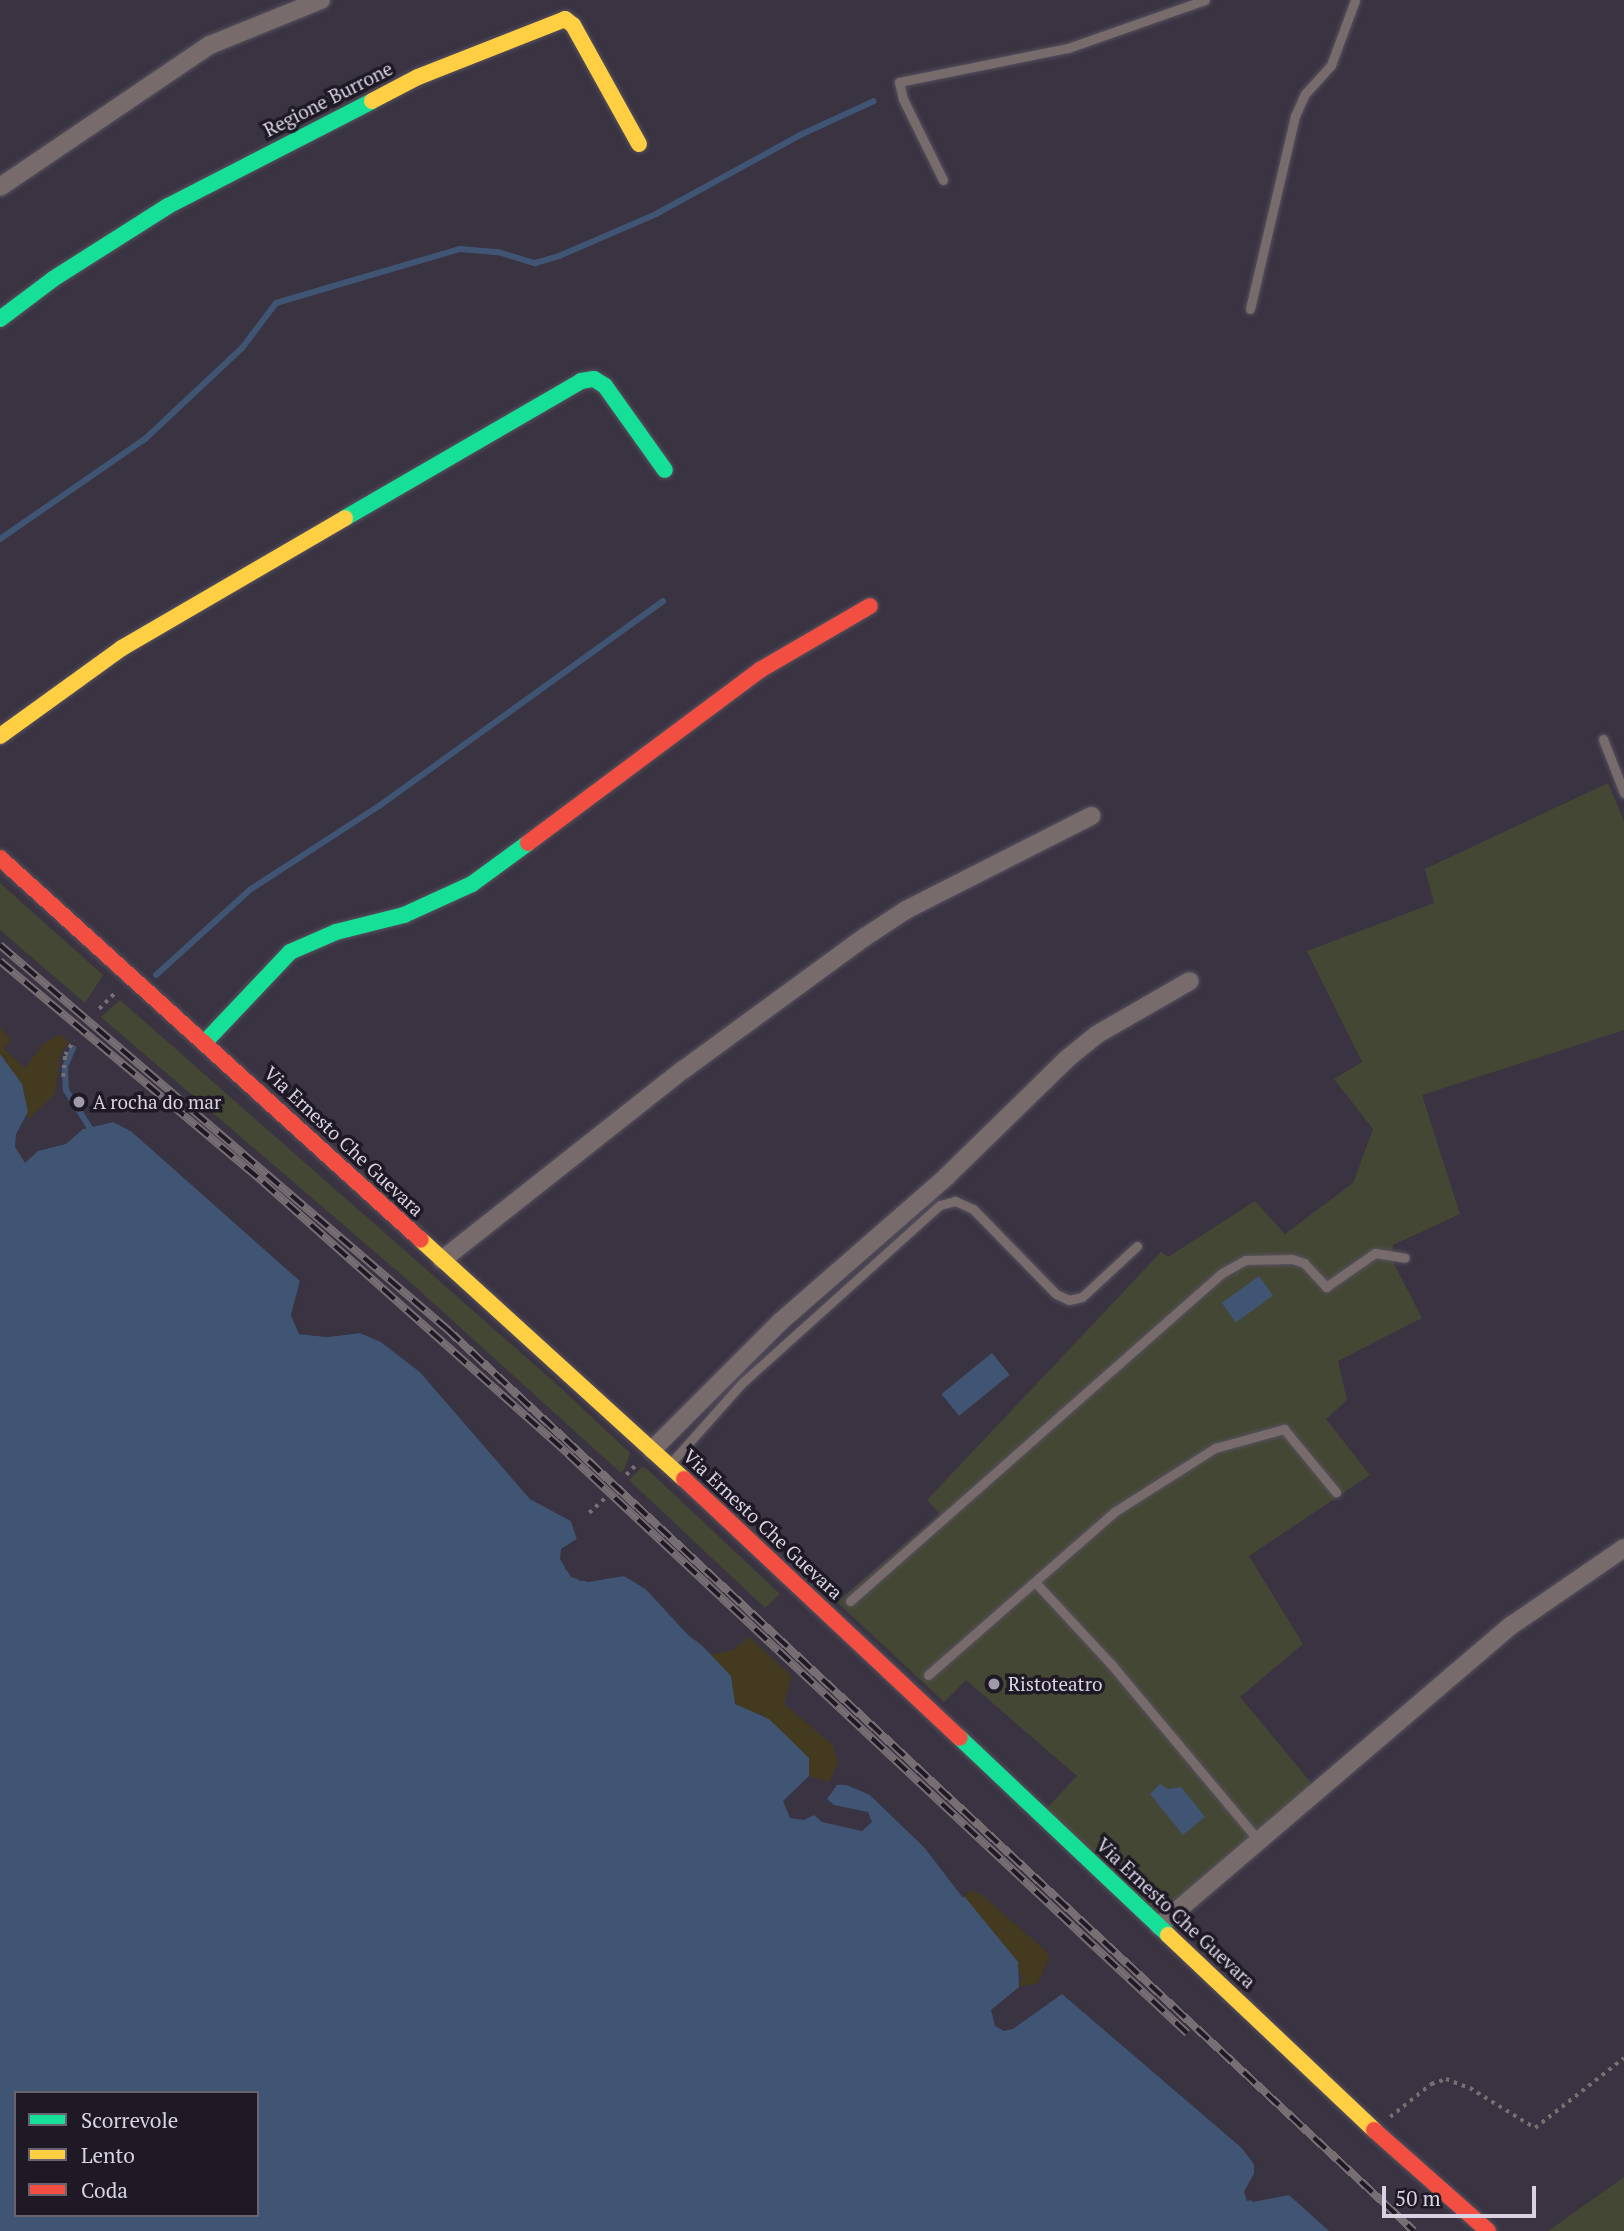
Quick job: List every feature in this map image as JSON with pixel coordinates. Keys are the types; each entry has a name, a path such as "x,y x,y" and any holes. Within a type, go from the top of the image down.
{"street":[{"path":"0,187 210,46 321,0"},
{"name":"Regione Burrone","path":"0,319 52,279 168,206 418,77 554,20 565,19 573,25 639,144"},
{"path":"0,736 122,648 581,381 594,379 605,386 665,470"},
{"path":"205,1042 290,952 336,932 404,915 472,884 760,670 870,606"},
{"path":"442,1260 683,1070 865,937 905,910 1091,816"},
{"name":"Via Ernesto Che Guevara","path":"0,858 669,1465 1374,2130 1488,2231"},
{"path":"652,1450 780,1322 946,1177 1068,1058 1096,1035 1190,981"},
{"path":"1159,1926 1512,1625 1624,1548"}],"lane":[{"path":"943,180 903,99 899,82 1068,48 1205,0"},
{"path":"1250,309 1295,116 1305,94 1331,65 1355,0"},
{"path":"1603,739 1624,793"},
{"path":"669,1465 751,1374 940,1205 955,1201 973,1209 1056,1294 1069,1300 1082,1297 1137,1246"},
{"path":"850,1601 1222,1273 1245,1260 1292,1259 1304,1263 1326,1287 1375,1253 1405,1258"},
{"path":"928,1675 1114,1512 1215,1448 1284,1429 1336,1492"},
{"path":"1035,1582 1111,1664 1259,1841"}],"path":[{"path":"63,1077 65,1055 74,1040"},
{"path":"589,1513 607,1496"},
{"path":"1374,2130 1431,2084 1446,2079 1470,2088 1535,2128 1624,2058"}],"green space":[{"path":"1608,783 1624,821 1624,1030 1422,1095 1460,1214 1393,1245 1392,1260 1422,1318 1338,1361 1347,1400 1326,1419 1370,1475 1249,1556 1303,1644 1240,1697 1313,1785 1159,1915 1046,1809 1077,1776 966,1680 944,1702 837,1602 940,1514 927,1500 1161,1252 1168,1257 1255,1201 1285,1234 1353,1183 1373,1129 1334,1079 1362,1062 1307,951 1434,903 1425,869"},
{"path":"0,883 103,975 85,1003 0,930"},
{"path":"120,1000 561,1388 630,1453 624,1470 621,1473 410,1282 101,1017"},
{"path":"642,1467 780,1594 765,1608 629,1480"},
{"path":"1624,2177 1624,2231 1548,2231"}],"sand":[{"path":"0,1027 11,1040 4,1049 25,1068 43,1044 60,1034 69,1042 60,1055 55,1094 29,1119 0,1063"},
{"path":"749,1637 792,1676 784,1704 832,1744 838,1763 829,1782 809,1776 809,1758 761,1714 744,1712 731,1697 731,1676 709,1655 733,1650"},
{"path":"970,1890 982,1895 1047,1952 1049,1958 1038,1983 1019,1987 1022,1976 963,1898"}],"water":[{"path":"0,1054 22,1084 28,1112 16,1134 15,1147 25,1163 38,1151 66,1144 83,1129 113,1122 131,1131 300,1281 291,1315 299,1334 327,1337 360,1333 381,1342 420,1372 530,1499 571,1521 577,1539 561,1549 565,1569 580,1581 624,1576 652,1593 731,1676 735,1704 769,1719 809,1758 809,1776 783,1801 790,1818 804,1820 814,1815 822,1822 862,1831 872,1822 868,1812 834,1805 827,1799 837,1785 844,1784 870,1795 924,1847 1018,1962 1019,1987 991,2010 995,2026 1004,2031 1013,2029 1062,1994 1242,2148 1254,2164 1254,2174 1244,2192 1253,2202 1289,2195 1329,2231 0,2231"},
{"path":"1259,1276 1273,1295 1236,1322 1222,1303"},
{"path":"992,1353 1010,1375 959,1416 941,1394"},
{"path":"1160,1784 1168,1789 1181,1787 1205,1817 1183,1835 1150,1794"}],"pier":[{"path":"113,1119 133,1128 183,1170 302,1279 305,1287 295,1315 301,1331 360,1329 383,1339 423,1369 532,1497 574,1518 580,1540 564,1551 563,1559 574,1574 588,1579 624,1572 642,1580 713,1654 688,1635 640,1583 624,1576 588,1582 571,1577 560,1559 561,1549 577,1539 571,1521 530,1499 420,1372 381,1342 360,1333 327,1337 299,1334 291,1315 300,1281 131,1131 113,1122 83,1129"},
{"path":"844,1780 858,1782 873,1793 926,1845 965,1895 963,1898 924,1847 870,1795 856,1786 833,1784"},
{"path":"1059,1991 1100,2020 1244,2145 1257,2164 1250,2198 1290,2192 1333,2231 1289,2195 1247,2201 1244,2192 1254,2174 1254,2164 1242,2148"}],"waterway":[{"path":"0,539 145,439 242,348 276,303 460,249 498,252 535,263 559,256 656,214 800,135 874,101"},
{"path":"156,975 251,889 379,806 663,601"},
{"path":"73,1048 65,1067 66,1090 90,1128"}],"railway":[{"path":"0,945 448,1330 1414,2231"},
{"path":"0,961 263,1182 568,1454 1187,2033"}],"traffic: fast":[{"path":"0,319 53,279 168,206 372,101"},
{"path":"345,518 581,381 594,379 605,386 665,470"},
{"path":"205,1042 290,952 336,932 404,915 472,884 528,843"},
{"path":"960,1738 1168,1935"}],"traffic: slow":[{"path":"372,101 418,77 565,19 573,25 639,144"},
{"path":"0,736 122,648 345,518"},
{"path":"421,1240 684,1479"},
{"path":"1168,1935 1374,2130"}],"traffic: jam":[{"path":"528,843 760,670 870,606"},
{"path":"0,858 421,1240"},
{"path":"684,1479 960,1738"},
{"path":"1374,2130 1488,2231"}],"place":[{"name":"A rocha do mar","path":"79,1102"},
{"name":"Ristoteatro","path":"994,1684"}]}
